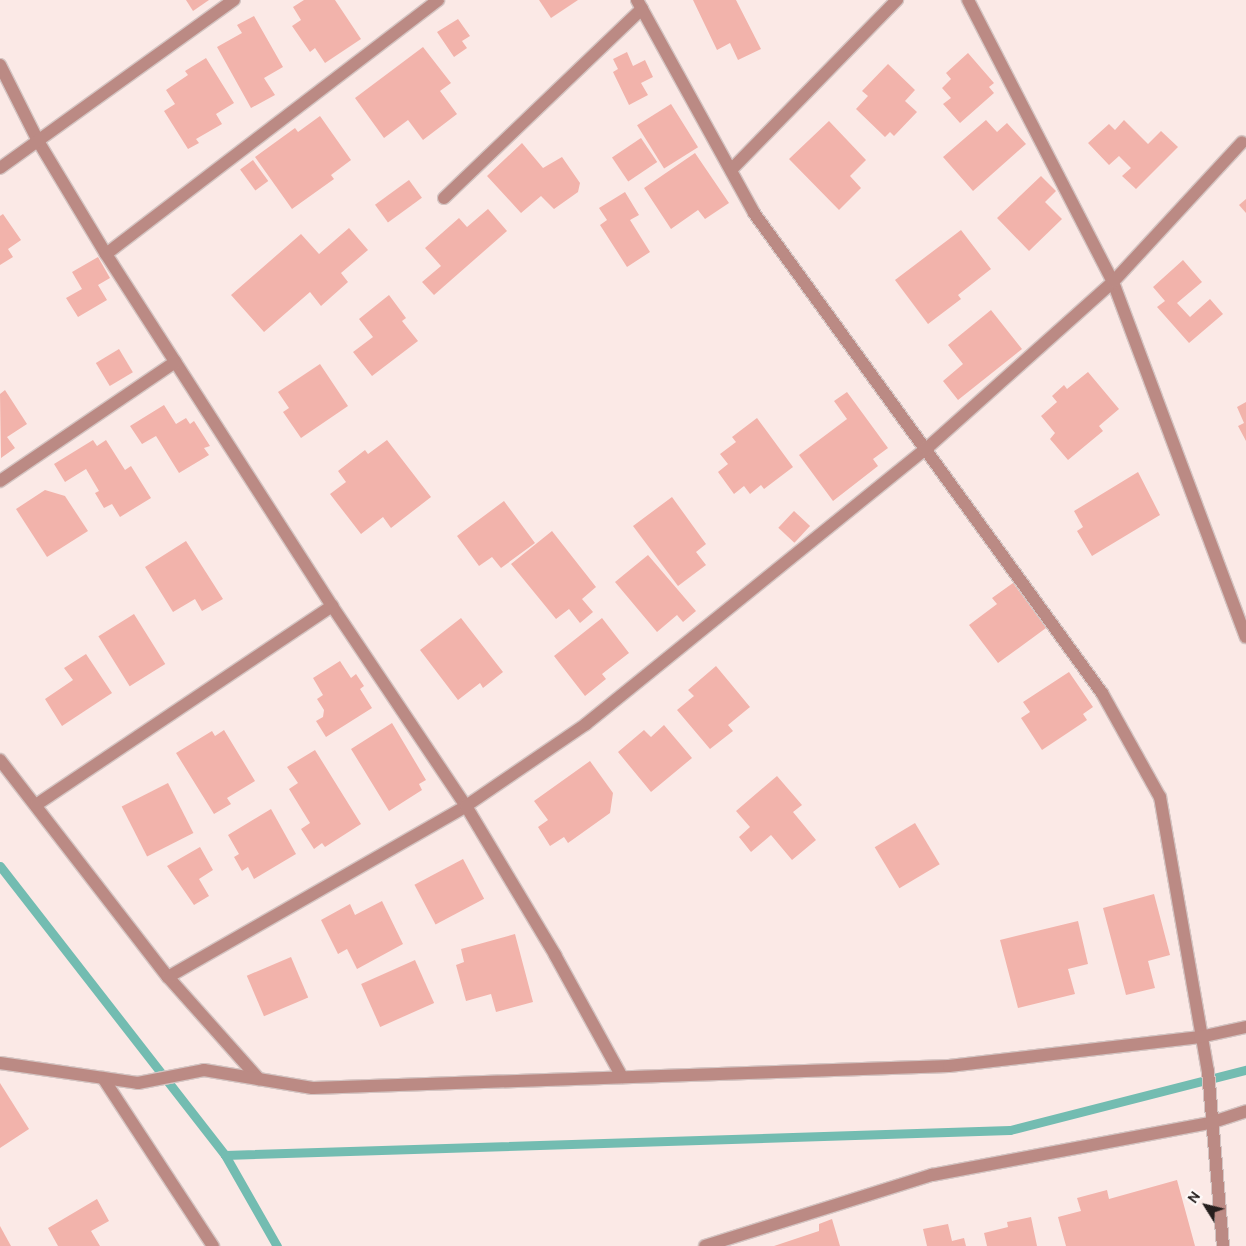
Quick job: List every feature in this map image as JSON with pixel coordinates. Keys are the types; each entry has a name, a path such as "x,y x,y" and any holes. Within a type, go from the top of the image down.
{"street":[{"path":"0,168 234,0"},
{"path":"106,254 438,0"},
{"path":"731,170 897,0"},
{"path":"968,0 1113,282 1246,638"},
{"path":"444,198 639,4 754,212 1102,693 1160,796 1200,1037 1208,1071 1210,1123 1223,1246"},
{"path":"0,65 38,141 106,254 332,606 466,806 555,955 622,1077"},
{"path":"168,977 466,806 586,724 926,449 1113,282 1242,142"},
{"path":"0,481 174,362"},
{"path":"36,805 332,606"},
{"path":"0,760 168,977 259,1079"},
{"path":"0,1063 138,1083 204,1070 313,1088 949,1066 1200,1037 1246,1027"},
{"path":"103,1078 213,1246"},
{"path":"705,1246 932,1175 1210,1123 1246,1111"}],"building":[{"path":"186,0 209,0 193,11"},
{"path":"304,0 335,0 361,39 325,63 315,48 310,52 292,26 301,20 293,7"},
{"path":"539,0 578,0 551,18"},
{"path":"693,0 736,0 761,49 738,60 730,43 717,50"},
{"path":"254,16 283,67 264,78 275,95 251,108 217,47 242,33 237,25"},
{"path":"458,19 470,36 462,41 467,48 454,57 437,32"},
{"path":"423,47 451,83 440,91 457,114 423,140 408,120 384,138 355,98"},
{"path":"627,52 633,66 645,60 653,77 641,83 648,95 629,105 613,72 618,69 613,59"},
{"path":"968,53 994,83 989,87 994,93 960,123 943,104 951,98 942,88 951,79 946,73"},
{"path":"206,58 234,103 216,114 222,124 196,139 199,143 188,149 164,111 175,104 166,90 188,75 185,71"},
{"path":"888,64 915,90 905,101 917,112 894,136 890,132 885,137 856,109 868,96 862,91"},
{"path":"671,104 698,147 664,168 637,125"},
{"path":"320,116 351,160 331,175 334,179 292,209 255,157 295,128 298,132"},
{"path":"986,120 997,132 1007,123 1026,144 973,191 943,157"},
{"path":"1124,120 1148,144 1161,131 1178,147 1136,189 1122,176 1131,168 1119,156 1109,165 1088,143 1109,124 1115,130"},
{"path":"829,121 866,160 850,176 861,188 839,210 789,159"},
{"path":"641,138 657,162 628,182 612,158"},
{"path":"522,143 543,168 562,157 580,183 578,192 554,209 541,196 521,213 487,176"},
{"path":"695,153 729,203 705,219 698,210 671,229 644,188"},
{"path":"253,160 268,181 255,190 240,169"},
{"path":"1041,176 1056,191 1045,202 1062,219 1029,251 997,218"},
{"path":"409,180 422,198 388,222 375,205"},
{"path":"625,192 639,215 630,220 650,252 627,267 600,225 607,220 599,208"},
{"path":"1246,199 1246,213 1239,205"},
{"path":"488,209 507,231 434,295 422,282 441,266 425,248 459,218 467,227"},
{"path":"3,214 21,240 8,249 13,257 0,265 0,216"},
{"path":"349,228 368,250 341,273 348,282 321,306 310,292 264,332 231,295 301,234 319,254"},
{"path":"961,230 991,269 958,295 961,299 928,324 895,280"},
{"path":"98,257 110,278 98,285 107,300 78,317 66,298 82,289 72,272"},
{"path":"1183,260 1202,282 1177,303 1190,317 1210,299 1223,314 1189,343 1157,307 1165,301 1153,287"},
{"path":"389,295 406,318 402,321 418,341 372,376 353,352 373,337 359,319"},
{"path":"991,310 1022,349 958,400 943,381 963,364 948,345"},
{"path":"119,349 133,372 110,386 96,363"},
{"path":"320,364 348,406 301,438 283,412 289,408 278,392"},
{"path":"1088,372 1119,409 1099,426 1103,431 1068,460 1050,439 1055,433 1041,416 1057,402 1052,396 1064,385 1067,389"},
{"path":"5,390 27,424 7,437 15,448 1,458 0,394"},
{"path":"847,392 888,448 873,459 878,466 833,501 799,455 847,419 834,401"},
{"path":"1246,402 1246,441 1238,426 1244,423 1237,407"},
{"path":"164,405 176,424 186,418 190,424 194,421 210,446 204,448 209,455 179,473 156,436 142,444 130,426"},
{"path":"757,418 793,467 764,489 761,485 750,494 744,486 734,494 718,472 728,464 720,454 736,442 732,437"},
{"path":"93,440 97,446 106,440 125,470 131,466 151,498 120,517 112,504 104,508 95,493 99,491 86,469 65,482 54,464"},
{"path":"387,440 431,497 391,528 383,517 361,534 330,494 346,482 338,471 365,450 368,454"},
{"path":"1138,472 1160,515 1092,556 1077,531 1083,527 1074,511"},
{"path":"45,490 65,496 88,531 47,557 16,509"},
{"path":"672,497 706,544 696,552 706,565 678,586 633,526"},
{"path":"504,501 535,543 501,568 492,557 479,566 457,536"},
{"path":"794,511 810,526 794,543 778,528"},
{"path":"552,531 596,587 582,599 593,612 580,623 569,609 556,619 511,564"},
{"path":"186,541 223,599 202,611 195,599 173,612 145,567"},
{"path":"648,555 696,611 683,622 677,615 657,632 615,582"},
{"path":"1013,583 1046,628 998,663 969,625 997,604 992,598"},
{"path":"134,614 165,664 130,686 98,636"},
{"path":"461,618 503,672 483,688 480,683 458,700 420,650"},
{"path":"602,618 629,653 602,674 606,679 585,696 554,656"},
{"path":"86,654 112,693 62,726 45,699 73,680 64,668"},
{"path":"340,661 351,678 356,674 364,686 360,689 372,708 326,737 316,721 323,717 324,710 317,699 323,695 313,678"},
{"path":"716,666 750,707 728,725 733,731 710,749 677,710 694,696 688,690"},
{"path":"1069,672 1093,707 1083,714 1087,720 1042,750 1021,718 1030,712 1023,702"},
{"path":"392,723 426,780 419,784 422,790 389,811 351,749"},
{"path":"664,725 692,758 651,792 618,752 644,730 651,737"},
{"path":"224,730 255,781 227,798 231,804 214,814 176,753 212,731 215,736"},
{"path":"315,750 361,824 325,847 322,843 314,849 301,829 310,823 289,789 298,783 287,767"},
{"path":"590,761 613,793 610,813 568,843 564,837 550,846 538,827 548,820 534,801"},
{"path":"777,776 802,805 793,812 816,840 792,860 771,835 751,852 739,837 750,827 736,811"},
{"path":"168,783 193,833 147,857 122,807"},
{"path":"271,809 296,854 254,879 248,867 242,871 234,857 239,854 228,835"},
{"path":"915,823 940,864 899,888 875,847"},
{"path":"200,847 213,870 199,879 209,896 194,905 167,866"},
{"path":"463,859 484,899 436,925 414,885"},
{"path":"1154,894 1170,955 1148,961 1155,988 1126,995 1103,908"},
{"path":"382,901 403,944 357,969 347,949 338,954 321,920 350,904 355,915"},
{"path":"1078,921 1088,964 1068,969 1075,994 1018,1008 1000,940"},
{"path":"515,934 533,1002 496,1012 491,994 466,1001 456,965 464,962 461,949"},
{"path":"291,957 308,998 264,1016 247,976"},
{"path":"415,960 434,1003 380,1027 361,984"},
{"path":"0,1083 29,1129 0,1148"},
{"path":"1177,1180 1195,1246 1066,1246 1058,1217 1081,1211 1077,1198 1107,1190 1109,1199"},
{"path":"97,1199 109,1221 91,1231 100,1246 58,1246 48,1228"},
{"path":"1031,1217 1037,1246 987,1246 984,1233 1008,1227 1007,1222"},
{"path":"832,1219 840,1246 774,1246 819,1231 819,1224"},
{"path":"948,1224 952,1241 964,1238 966,1246 927,1246 923,1229"},
{"path":"0,1226 11,1246 0,1246"}],"waterway":[{"path":"0,866 225,1155 277,1246"},
{"path":"225,1155 1010,1130 1246,1070"}]}
